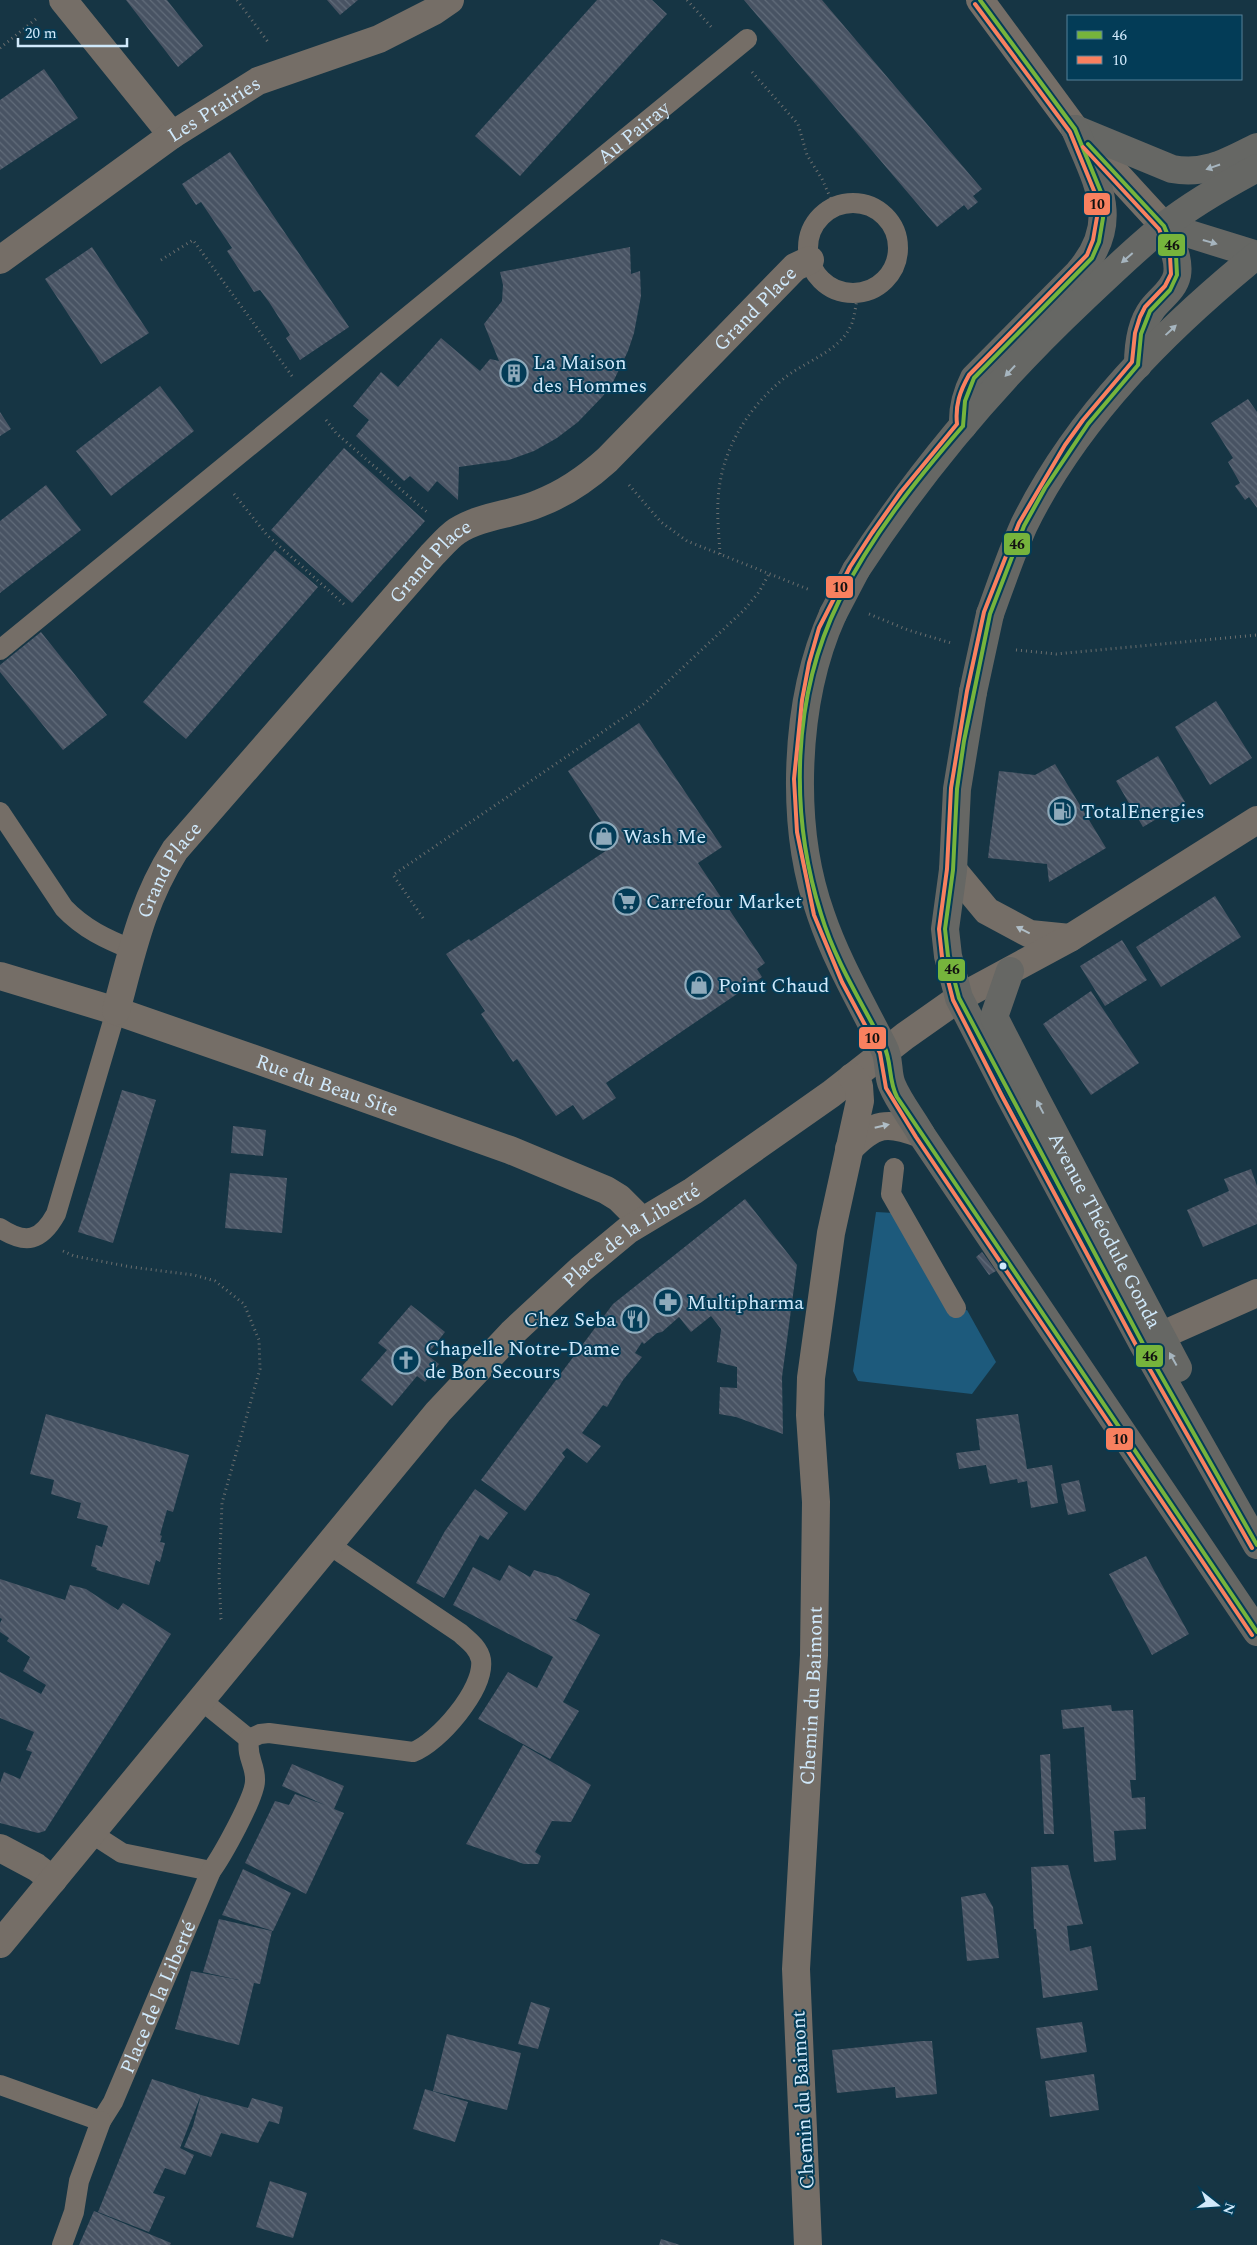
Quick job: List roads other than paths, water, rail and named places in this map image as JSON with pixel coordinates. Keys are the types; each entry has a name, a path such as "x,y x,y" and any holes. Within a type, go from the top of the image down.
{"main road":[{"path":"1075,129 1172,169 1188,172 1208,170 1257,148"},
{"path":"962,426 962,410 967,392 974,378 1092,258 1099,242 1103,218 1103,197 1075,129"},
{"path":"1257,168 1215,192 1164,226 1057,324 1009,372 962,426 906,496 856,570 825,631 815,665 802,741 800,779 803,831 825,927 848,979 886,1051 892,1085 921,1134 1257,1632"},
{"path":"1164,226 1257,255"},
{"path":"1138,365 1138,348 1146,320 1150,311 1170,290 1177,275 1176,255 1164,226"},
{"name":"Avenue Théodule Gonda","path":"1257,255 1212,292 1163,338 1138,365 1088,424 1045,488 1024,526 990,614 973,692 957,789 952,870 945,928 948,956 959,998 1143,1344 1257,1545"},
{"name":"Avenue Théodule Gonda","path":"1010,970 994,1016 1160,1336 1257,1509"}],"street":[{"path":"63,0 172,135"},
{"path":"988,3 1075,129 1164,226"},
{"name":"Les Prairies","path":"5,252 172,135 258,81 380,39 436,4"},
{"name":"Grand Place","path":"116,1011 148,899 174,850 432,554 453,535 482,519 511,513 555,496 577,484 607,460 795,267 810,260"},
{"name":"Place de la Liberté","path":"0,1944 438,1412 506,1339 582,1269 642,1221 693,1191 959,998 1070,938 1257,820"},
{"path":"952,870 987,911 1030,934 1070,938"},
{"name":"Rue du Beau Site","path":"0,976 116,1011 502,1147 571,1174 619,1198 642,1221"},
{"name":"Chemin du Baimont","path":"808,2245 796,1969 814,1655 816,1502 810,1415 811,1378 831,1233 860,1101 859,1086 852,1077"},
{"path":"849,1149 862,1135 875,1127 889,1124 921,1134"},
{"path":"1160,1336 1257,1293"},
{"path":"0,1848 36,1867 53,1880"}],"lane":[{"name":"Au Pairay","path":"0,650 740,44"},
{"path":"849,202 865,203 879,210 890,221 898,235 899,251 895,266 886,279 874,289 858,293 845,293 833,289 815,272 810,260 808,247 810,235 823,213 834,206 849,202"},
{"path":"0,812 64,908 77,922 105,939 133,950"},
{"path":"0,1228 12,1235 25,1238 38,1236 56,1214 116,1011"},
{"path":"894,1168 892,1194 956,1308"},
{"path":"200,1700 249,1739 260,1734 269,1733 413,1752 435,1740 446,1728 466,1701 478,1678 481,1660 474,1646 460,1633 328,1544"},
{"name":"Place de la Liberté","path":"62,2245 74,2212 79,2181 101,2121 113,2102 211,1871 222,1855 256,1782 248,1751 249,1739"},
{"path":"91,1833 122,1853 211,1871"},
{"path":"0,2086 101,2121"}],"water":[{"path":"876,1212 894,1213 950,1315 967,1310 996,1362 972,1394 858,1381 853,1371"}],"place":[{"name":"La Maison des Hommes","path":"514,373"},
{"name":"TotalEnergies","path":"1062,811"},
{"name":"Wash Me","path":"604,836"},
{"name":"Carrefour Market","path":"627,901"},
{"name":"Point Chaud","path":"699,985"},
{"name":"Multipharma","path":"668,1302"},
{"name":"Chez Seba","path":"635,1319"},
{"name":"Chapelle Notre-Dame de Bon Secours","path":"406,1360"}]}
